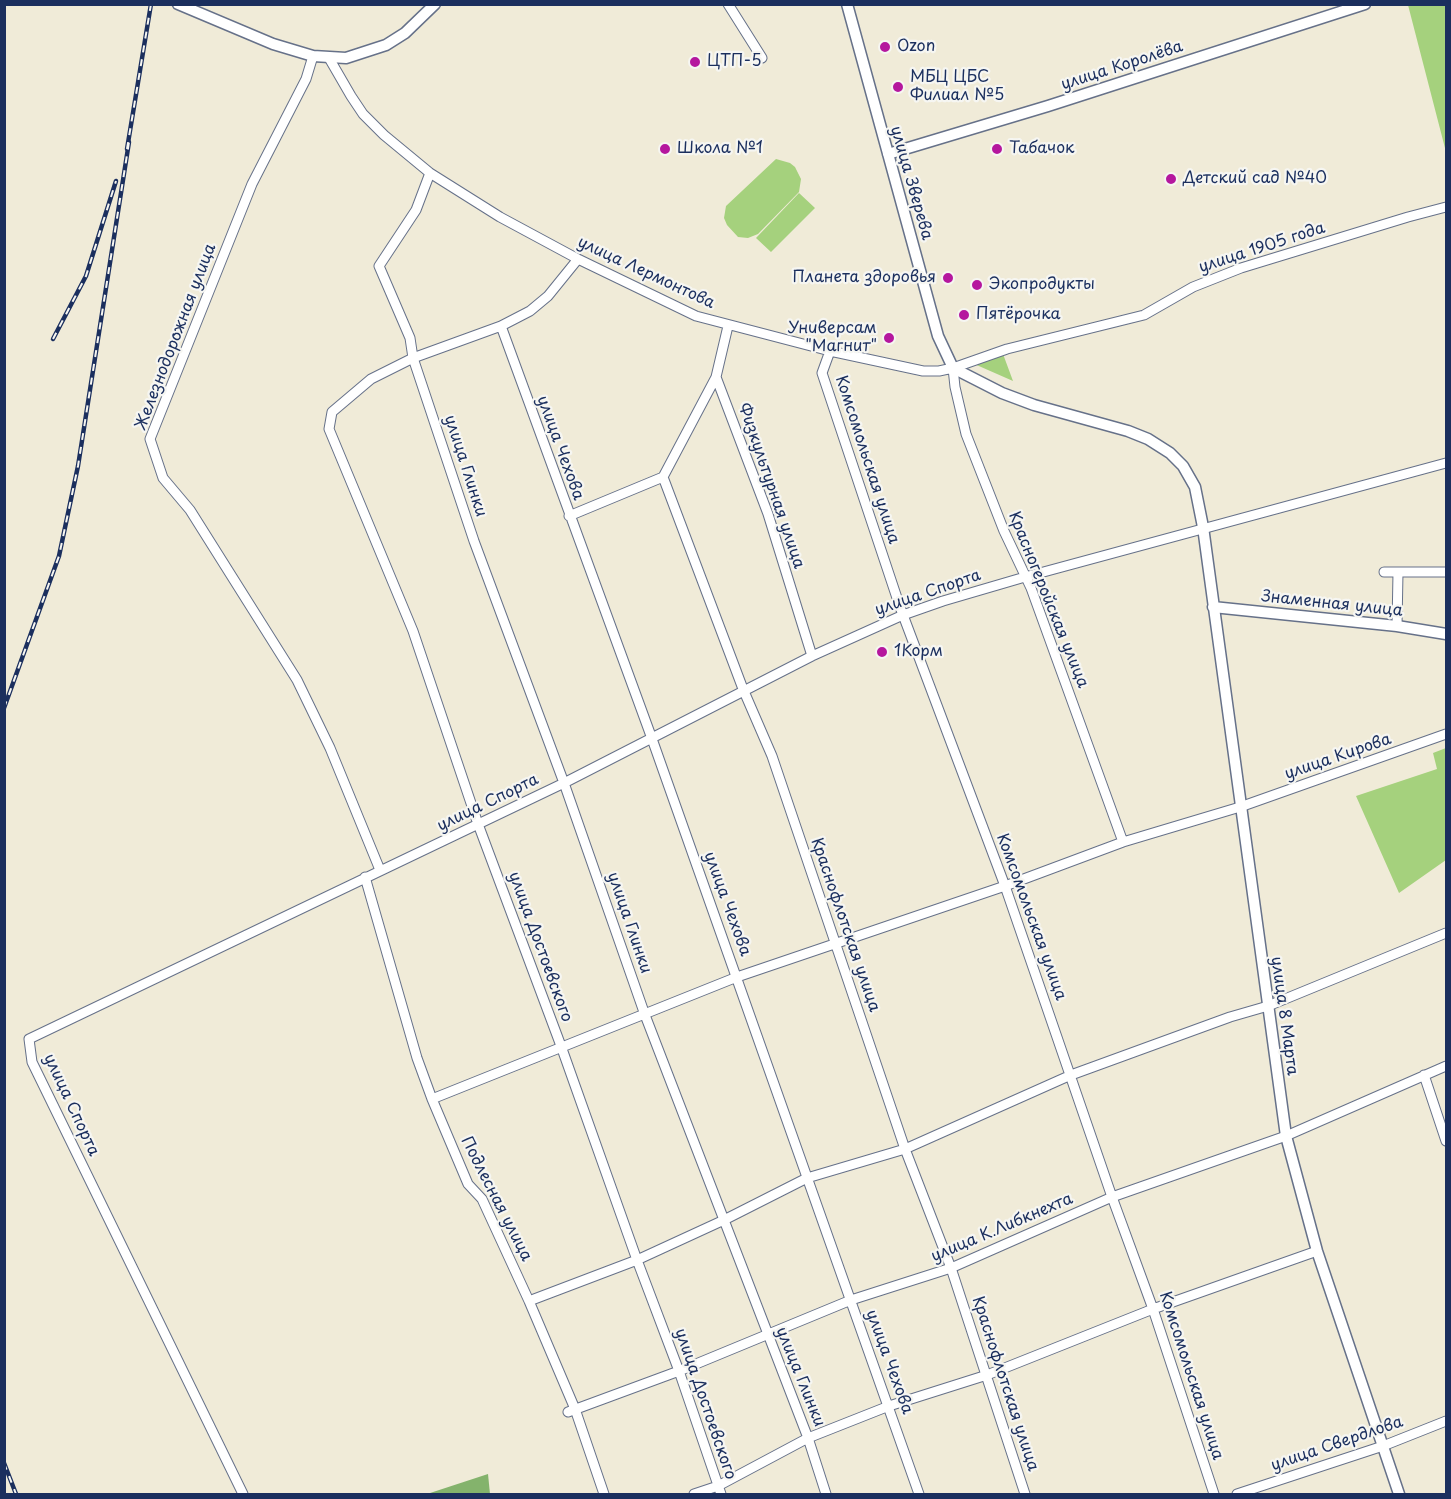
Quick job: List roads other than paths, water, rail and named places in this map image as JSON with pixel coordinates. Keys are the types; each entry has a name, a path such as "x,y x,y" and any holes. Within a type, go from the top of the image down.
{"main road":[{"path":"178,4 273,44 313,56 329,58 346,58 386,45 405,33 435,4"},
{"name":"улица Зверева","path":"847,4 938,336 953,368"},
{"name":"улица Королёва","path":"888,154 1022,114 1365,4"},
{"path":"953,368 1002,393 1034,405 1128,430 1156,443 1170,453 1189,475 1199,503 1203,528"},
{"name":"улица 8 Марта","path":"1203,528 1286,1136 1317,1251 1399,1494"},
{"name":"Знаменная улица","path":"1213,607 1397,626 1446,634"}],"street":[{"path":"728,4 762,58"},
{"name":"Железнодорожная улица","path":"313,56 306,79 252,184 150,439 163,478 190,510 297,680 330,748 380,870"},
{"name":"улица Лермонтова","path":"329,58 363,114 384,135 430,173 500,217 578,259 696,316 728,326 830,351 924,370 939,371 953,368"},
{"name":"улица Глинки","path":"430,173 416,210 379,266 410,338 413,358 474,541 564,783 645,1015 808,1438 826,1494"},
{"name":"улица 1905 года","path":"953,368 1007,349 1144,315 1193,287 1241,268 1446,207"},
{"path":"413,358 501,326 530,311 548,296 578,259"},
{"name":"улица Чехова","path":"501,326 651,736 920,1494"},
{"path":"569,516 663,477 716,377 728,326"},
{"name":"Комсомольская улица","path":"830,351 822,373 903,615 1005,886 1153,1309 1214,1494"},
{"name":"улица Достоевского","path":"413,358 370,379 332,412 328,429 413,631 478,824 561,1046 636,1260 679,1371 719,1490"},
{"name":"Красногеройская улица","path":"953,368 956,396 966,434 1004,531 1025,577 1123,842"},
{"name":"Физкультурная улица","path":"716,377 768,514 812,656"},
{"name":"улица Спорта","path":"243,1494 32,1062 29,1040 564,783 743,689 903,615 1025,577 1446,463"},
{"name":"Краснофлотская улица","path":"663,477 743,689 772,756 905,1149 951,1268 1025,1494"},
{"path":"1384,572 1446,572"},
{"path":"1397,626 1398,573"},
{"name":"улица Кирова","path":"432,1100 561,1046 737,977 1005,886 1123,842 1240,807 1446,734"},
{"name":"Подлесная улица","path":"365,877 414,1047 432,1100 468,1184 482,1199 529,1301 604,1494"},
{"path":"529,1301 636,1260 724,1220 807,1178 905,1149 1071,1076 1230,1017 1268,1006 1446,933"},
{"name":"улица К.Либкнехта","path":"571,1411 679,1371 851,1300 951,1268 1112,1197 1286,1136 1446,1066"},
{"path":"1424,1075 1446,1142"},
{"path":"694,1494 719,1490 808,1438 889,1406 987,1375 1153,1309 1317,1251"},
{"name":"улица Свердлова","path":"1238,1494 1383,1446 1446,1421"}],"railway":[{"path":"127,149 151,4"},
{"path":"4,708 59,556 78,466 129,142"},
{"path":"53,339 86,276 116,181"},
{"path":"4,1463 16,1494"}],"place":[{"name":"Ozon","path":"885,47"},
{"name":"ЦТП-5","path":"695,62"},
{"name":"МБЦ ЦБС Филиал №5","path":"898,87"},
{"name":"Школа №1","path":"665,149"},
{"name":"Табачок","path":"997,149"},
{"name":"Детский сад №40","path":"1171,179"},
{"name":"Планета здоровья","path":"948,278"},
{"name":"Экопродукты","path":"977,285"},
{"name":"Пятёрочка","path":"964,315"},
{"name":"Универсам \"Магнит\"","path":"889,338"},
{"name":"1Корм","path":"882,652"}]}
